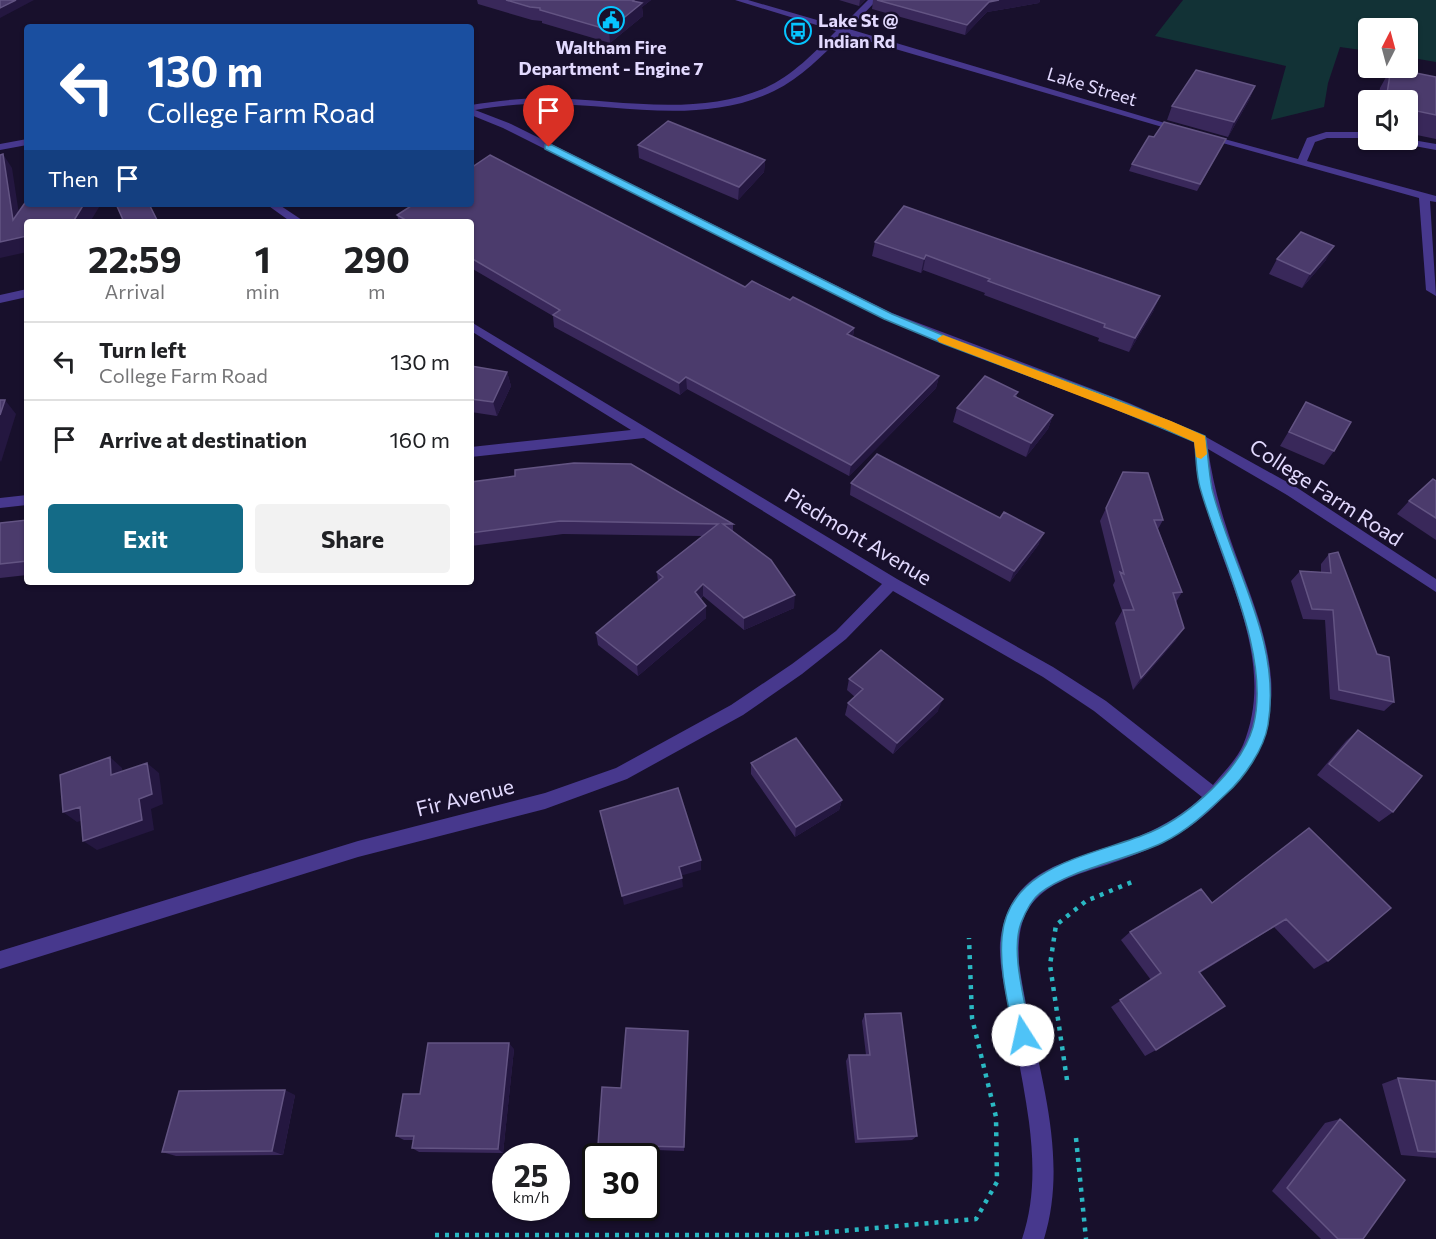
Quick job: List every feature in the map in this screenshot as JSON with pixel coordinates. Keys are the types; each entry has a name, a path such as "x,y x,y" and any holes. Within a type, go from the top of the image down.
{"street":[{"name":"Lake Street","path":"740,0 1146,120 1436,199"},
{"path":"474,109 518,101 672,107 742,99 770,89 791,76 873,0"},
{"name":"College Farm Road","path":"474,111 888,316 948,341 1102,398 1200,440 1273,478 1436,586"},
{"path":"1301,163 1311,141 1326,135 1358,135"},
{"path":"0,147 24,143"},
{"path":"1418,144 1436,147"},
{"path":"1424,196 1432,290 1436,292"},
{"path":"276,207 294,219"},
{"path":"0,299 24,294"},
{"name":"Piedmont Avenue","path":"474,328 892,583 1048,672 1100,706 1214,796"},
{"path":"474,452 648,433"},
{"path":"1033,1239 1039,1228 1042,1208 1042,1150 1011,973 1010,937 1018,909 1030,892 1046,880 1157,838 1186,822 1244,764 1260,727 1264,684 1253,625 1206,488 1200,440"},
{"path":"0,503 24,500"},
{"name":"Fir Avenue","path":"0,960 358,849 545,801 621,774 737,710 797,669 841,635 892,583"}],"path":[{"path":"1069,1090 1050,965 1056,925 1086,901 1139,879"},
{"path":"435,1235 796,1235 976,1219 997,1182 996,1117 972,1018 969,938"},
{"path":"1074,1125 1086,1239"}],"green space":[{"path":"1183,0 1436,0 1436,62 1418,59 1418,18 1358,18 1358,50 1340,47 1328,83 1324,107 1271,120 1286,66 1155,36"}],"building":[{"path":"0,0 16,0 0,8"},
{"path":"506,0 634,0 642,3 609,30 540,10 540,8"},
{"path":"877,0 999,0 989,2 967,25"},
{"path":"1196,70 1255,86 1234,122 1172,106"},
{"path":"1418,73 1436,77 1436,115 1418,111 1418,90 1388,90 1389,78 1418,78"},
{"path":"668,121 765,160 739,187 638,145"},
{"path":"1164,122 1226,139 1200,184 1132,164 1149,136 1154,137"},
{"path":"3,154 13,220 24,204 24,207 82,207 75,219 24,219 24,237 0,242 0,155"},
{"path":"490,155 745,287 752,281 790,300 793,297 854,328 847,334 939,376 851,465 686,377 679,383 553,315 560,310 474,260 474,219 404,219 397,215 409,207 474,207 474,166"},
{"path":"904,206 1160,296 1135,338 1104,327 1105,324 988,281 990,279 926,255 924,259 875,242"},
{"path":"117,207 150,207 156,219 123,219"},
{"path":"1301,232 1334,246 1310,274 1277,259"},
{"path":"474,366 507,372 493,402 474,399"},
{"path":"985,376 1018,392 1014,396 1053,415 1031,443 957,408"},
{"path":"0,400 5,400 0,415"},
{"path":"1306,402 1351,422 1334,451 1289,432"},
{"path":"877,454 1000,518 1004,512 1044,533 1014,571 851,483"},
{"path":"574,463 631,464 733,524 723,524 771,560 795,595 744,618 703,584 695,592 706,606 637,665 596,633 663,577 657,572 718,524 560,521 474,533 474,482 515,476 515,470"},
{"path":"1123,472 1148,473 1163,520 1154,520 1182,592 1173,593 1184,628 1141,678 1123,610 1134,610 1120,572 1124,574 1106,508"},
{"path":"1433,479 1436,481 1436,518 1409,501"},
{"path":"24,520 24,561 0,564 0,523"},
{"path":"1338,552 1377,654 1389,657 1394,702 1339,690 1333,610 1312,609 1300,571 1331,573 1329,554"},
{"path":"881,650 943,699 897,743 848,703 863,689 849,679"},
{"path":"1358,730 1422,776 1393,812 1329,764"},
{"path":"796,738 842,800 796,827 751,763"},
{"path":"110,757 111,775 147,763 152,794 139,799 142,820 83,841 80,807 63,812 60,775"},
{"path":"678,788 701,860 679,867 682,878 622,896 600,811"},
{"path":"1309,828 1391,908 1328,961 1286,919 1199,972 1225,1006 1156,1050 1120,1000 1161,973 1130,932 1201,889 1212,903"},
{"path":"901,1013 917,1136 858,1139 849,1055 870,1055 865,1014"},
{"path":"626,1028 688,1031 684,1147 660,1146 660,1143 598,1143 602,1087 621,1088"},
{"path":"428,1043 509,1043 499,1143 492,1143 492,1149 412,1148 414,1136 396,1136 403,1094 420,1094"},
{"path":"1398,1078 1436,1081 1436,1152 1418,1151"},
{"path":"285,1090 272,1151 162,1152 179,1091"},
{"path":"1340,1119 1405,1180 1363,1239 1338,1239 1287,1188"}],"slow traffic":[{"path":"943,339 1167,424 1200,440 1201,454"}],"place":[{"name":"Waltham Fire Department - Engine 7","path":"611,20"},
{"name":"Lake St @ Indian Rd","path":"798,31"}],"route":[{"path":"549,147 888,316 1167,424 1200,440 1206,488 1256,633 1264,684 1260,727 1244,764 1200,811 1186,822 1157,838 1059,873 1035,887 1025,897 1013,922 1010,937 1011,973 1023,1035"}]}
